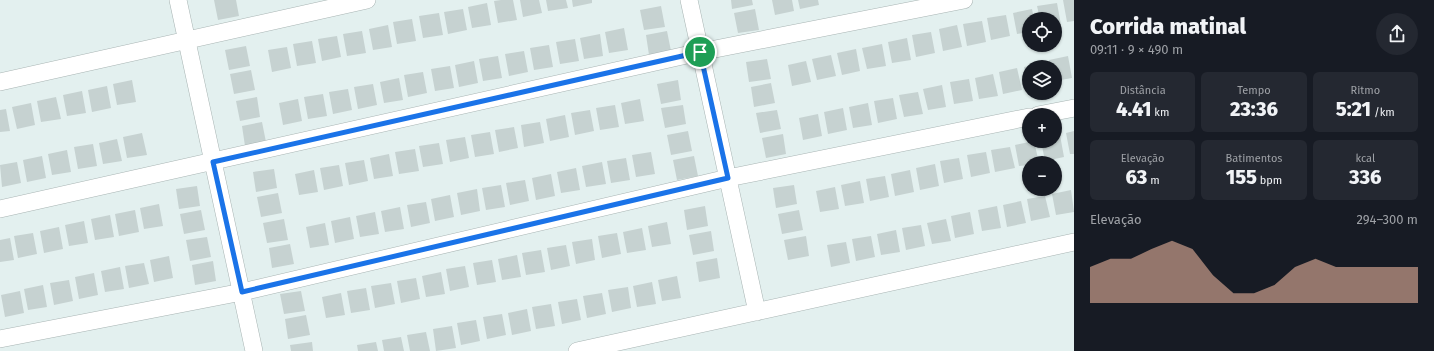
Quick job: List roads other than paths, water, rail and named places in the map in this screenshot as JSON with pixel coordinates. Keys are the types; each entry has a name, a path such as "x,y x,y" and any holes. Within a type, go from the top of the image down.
{"street":[{"path":"178,0 254,351"},
{"path":"0,82 367,0"},
{"path":"689,0 757,312"},
{"path":"0,210 700,52 964,0"},
{"path":"1062,110 1074,108"},
{"path":"0,339 242,292 728,178 1022,118"},
{"path":"577,351 1074,242"}]}
